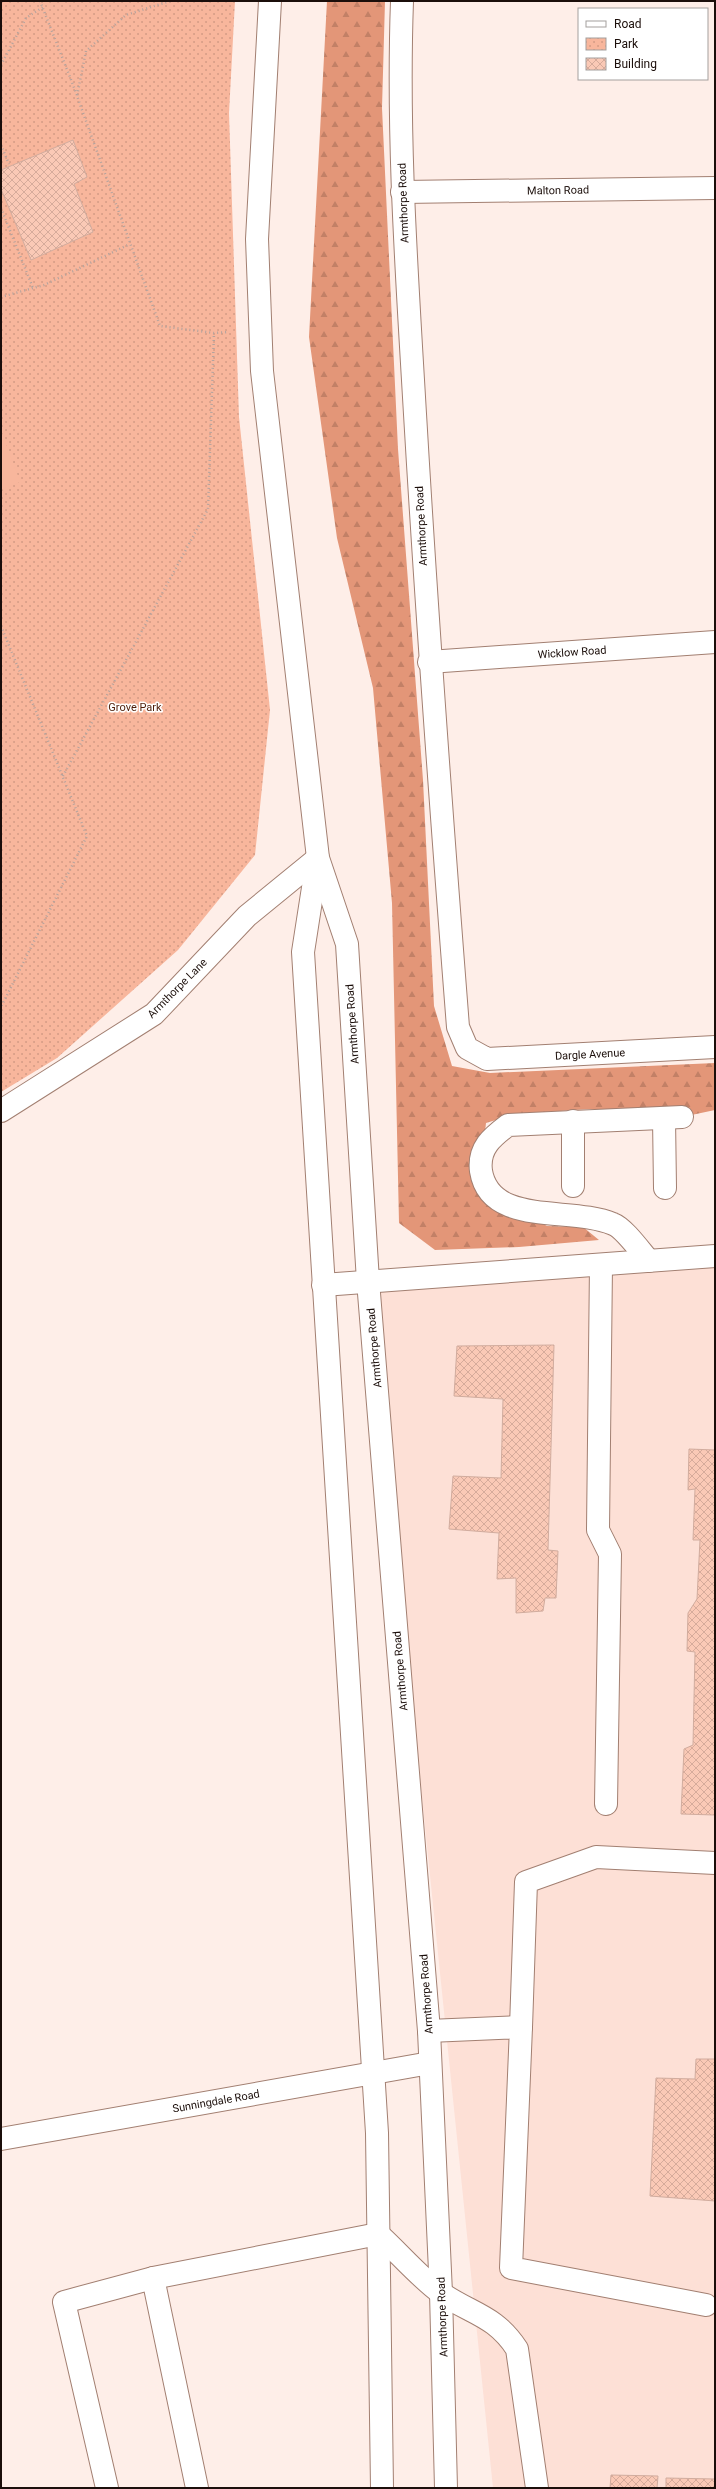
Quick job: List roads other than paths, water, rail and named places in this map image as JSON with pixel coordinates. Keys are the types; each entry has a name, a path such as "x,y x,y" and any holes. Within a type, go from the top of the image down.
{"street":[{"name":"Armthorpe Road","path":"270,1 257,239 262,371 318,858 347,944 368,1281 429,2031 442,2293 446,2488"},
{"name":"Armthorpe Road","path":"402,1 400,56 402,192 429,662 458,1027 467,1048"},
{"name":"Malton Road","path":"402,192 715,188"},
{"name":"Wicklow Road","path":"429,662 715,642"},
{"name":"Armthorpe Road","path":"318,858 303,952 372,2073 377,2133 382,2488"},
{"name":"Armthorpe Lane","path":"1,1111 154,1014 247,916 318,858"},
{"name":"Dargle Avenue","path":"467,1048 487,1060 715,1047"},
{"path":"649,1261 616,1225 593,1217 514,1209 496,1200 487,1190 480,1163 483,1150 490,1138 508,1125 573,1121 673,1118 665,1188"},
{"path":"573,1121 573,1186"},
{"path":"324,1285 715,1256"},
{"path":"601,1265 598,1530 610,1554 606,1804"},
{"path":"706,2305 511,2268 526,1882 596,1857 715,1863"},
{"path":"429,2031 521,2027"},
{"name":"Sunningdale Road","path":"1,2139 430,2063"},
{"path":"107,2488 64,2302 153,2278 378,2234 442,2293 488,2319 506,2332 517,2349 537,2488"},
{"path":"153,2278 197,2488"}],"park label":[{"name":"Grove Park","path":"135,707"}]}
